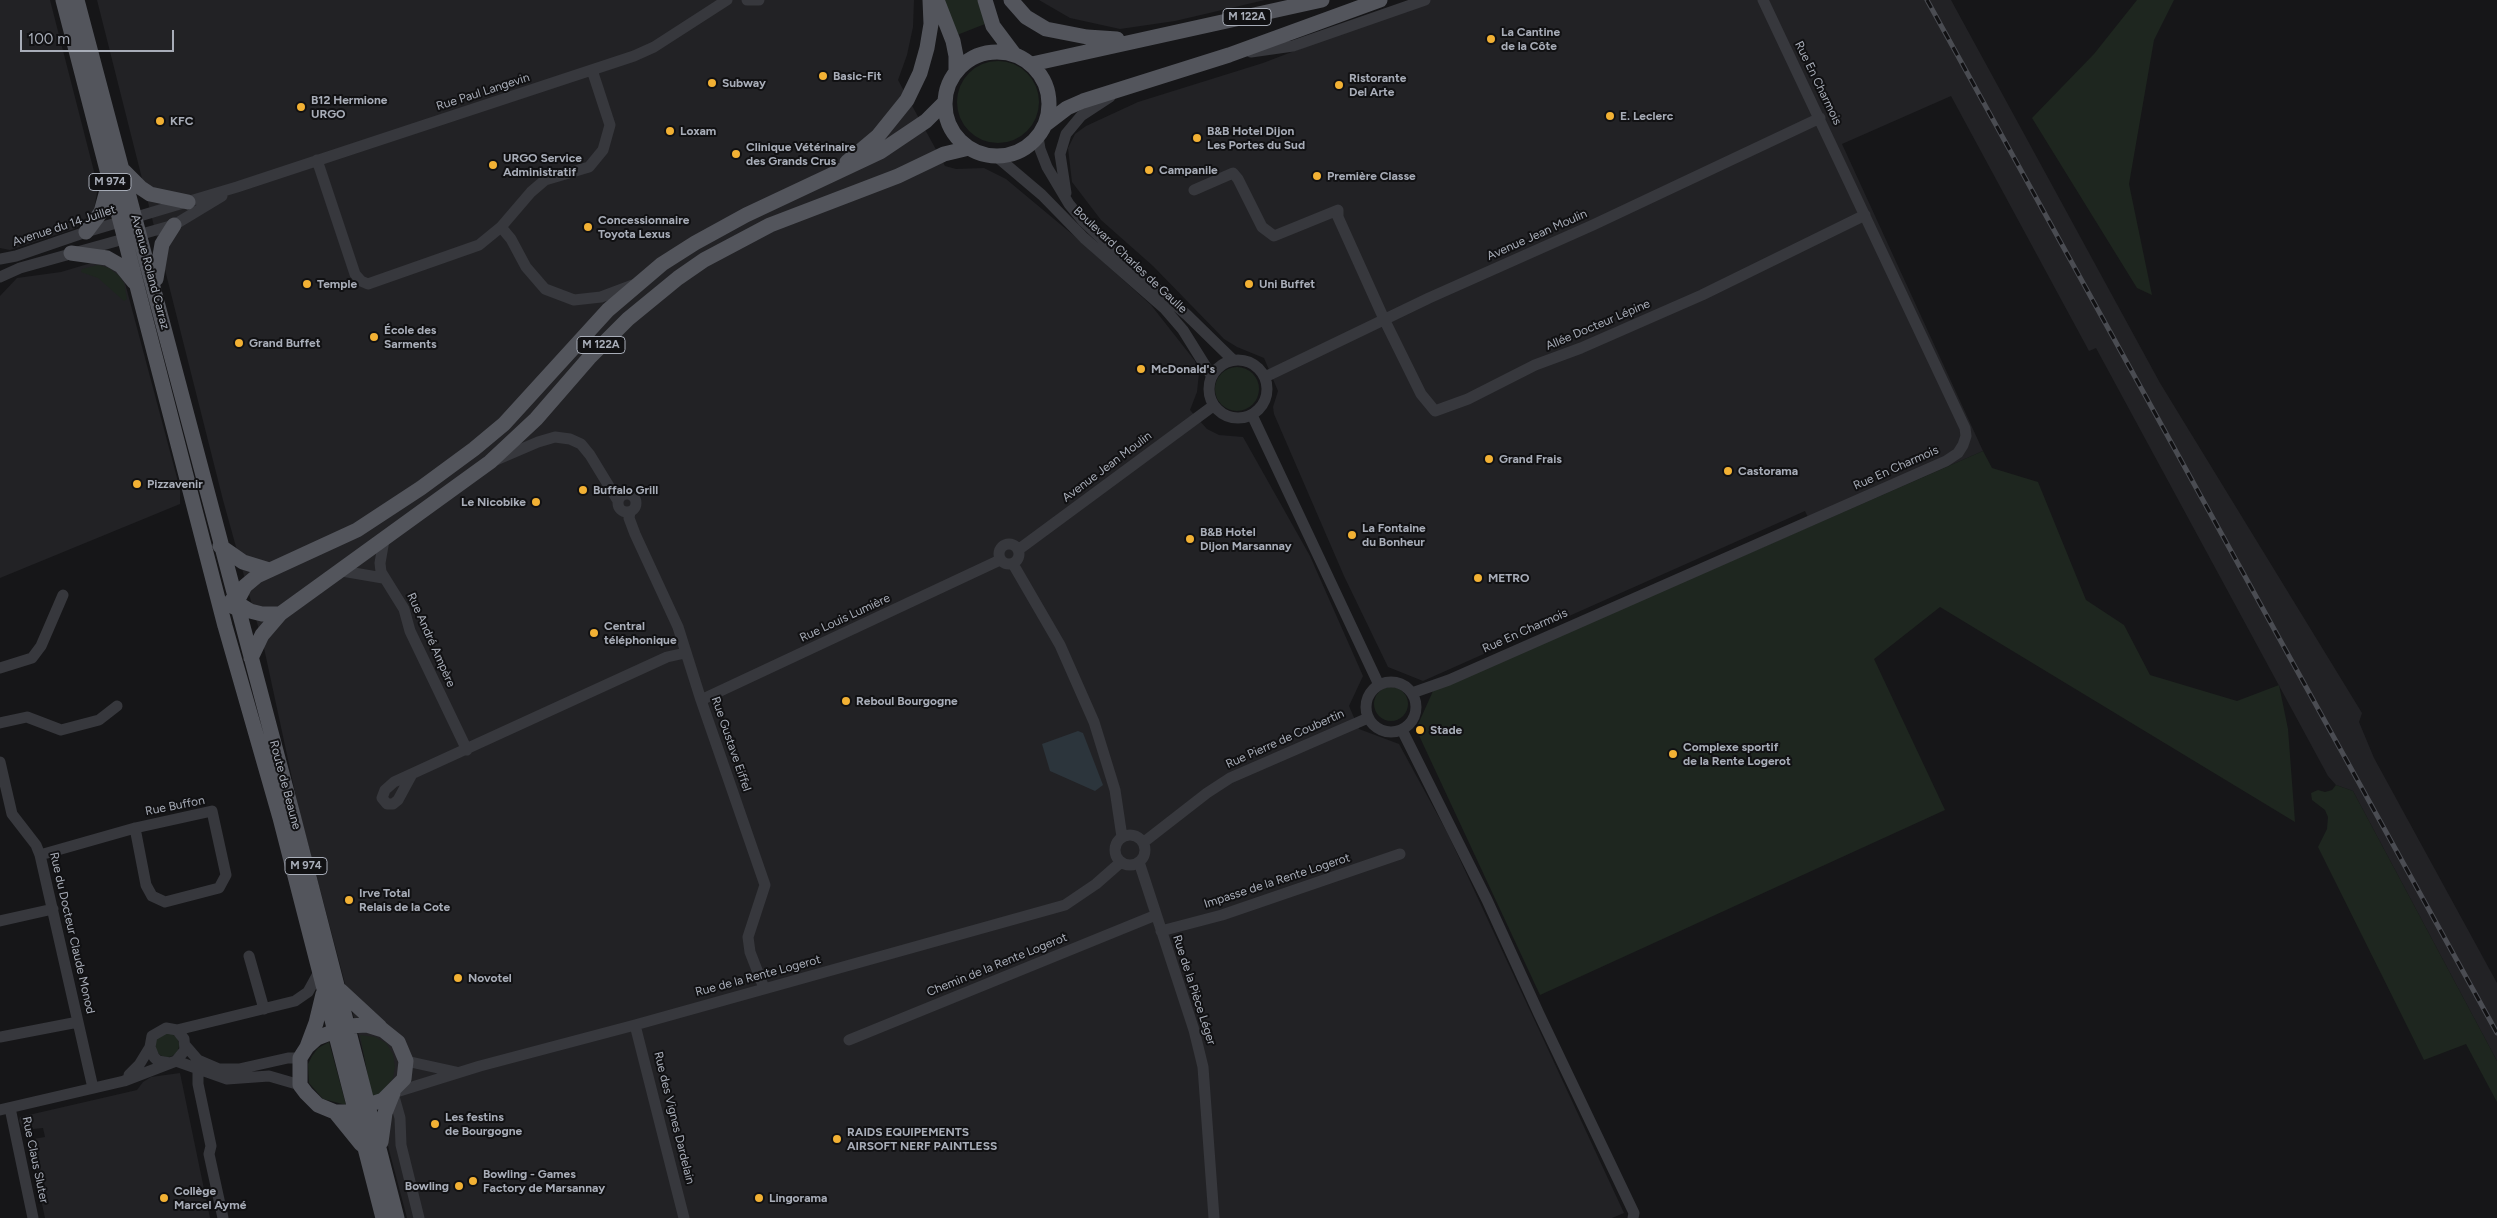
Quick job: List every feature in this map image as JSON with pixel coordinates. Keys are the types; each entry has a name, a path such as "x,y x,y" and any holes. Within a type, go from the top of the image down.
{"main road":[{"name":"Avenue Roland Carraz","path":"63,0 196,511"},
{"name":"Avenue Roland Carraz","path":"77,0 155,288 220,546"},
{"path":"825,178 878,136 907,100 920,73 927,48 930,0"},
{"path":"937,0 953,41 956,56 956,72"},
{"path":"985,0 994,26 1014,54"},
{"path":"1011,0 1030,20 1053,31 1111,39 1171,33"},
{"name":"M 122A","path":"1032,64 1322,0"},
{"name":"M 122A","path":"1042,130 1068,108 1129,86 1229,55 1380,0"},
{"path":"998,51 1014,54 1032,64 1041,74 1048,92 1049,112 1042,130 1026,148 1012,154 996,156 982,154 968,148 950,128 946,116 945,102 948,86 956,72 967,61 982,53 998,51"},
{"name":"M 122A","path":"225,626 248,583 269,570 357,530 421,488 474,449 504,424 581,337 637,284 670,259 719,229 880,152 926,121 945,102"},
{"name":"M 122A","path":"251,658 262,636 280,614 342,571 490,462 536,419 589,358 628,319 653,297 704,260 777,222 898,176 944,154 968,148"},
{"path":"123,170 150,194 188,202"},
{"path":"86,232 101,212 109,179"},
{"path":"155,288 162,244 174,226"},
{"path":"71,253 102,256 113,260 127,272 138,287"},
{"name":"Route de Beaune","path":"196,511 225,626 280,818 319,972 331,989"},
{"path":"220,546 243,562 269,570"},
{"name":"Route de Beaune","path":"220,546 251,658 361,1109 364,1148 383,1218"},
{"path":"216,588 250,611 262,614 280,614"},
{"path":"335,1112 361,1109 392,1093 404,1079 406,1061 398,1042 331,989 304,1052 300,1085 318,1105 335,1112 364,1148"},
{"path":"304,1052 318,1038 341,1028 367,1025 383,1030"},
{"path":"380,1150 384,1118 392,1093"},
{"name":"Route de Beaune","path":"361,1109 380,1150 397,1218"}],"street":[{"name":"Rue Paul Langevin","path":"136,218 237,187 592,70 649,49 727,0"},
{"path":"747,0 759,0"},
{"path":"1229,55 1293,46 1425,0"},
{"name":"Rue En Charmois","path":"1412,693 1450,680 1919,473 1958,453 1966,436 1965,428 1763,0"},
{"path":"317,160 355,274 360,281 368,284 479,246 501,227 531,192 545,180 589,167 603,150 610,125 592,70"},
{"name":"Boulevard Charles de Gaulle","path":"1069,204 1060,167 1062,144 1072,124 1101,102 1129,86"},
{"name":"Avenue Jean Moulin","path":"1265,376 1593,226 1820,118"},
{"name":"Boulevard Charles de Gaulle","path":"1042,130 1044,160 1069,204 1083,221 1139,274 1187,315 1232,359"},
{"name":"Boulevard Charles de Gaulle","path":"996,156 1042,195 1084,238 1164,308 1183,330 1211,374"},
{"path":"1194,190 1233,173 1238,179 1262,227 1274,236 1338,210 1338,216 1384,320"},
{"name":"Rue Paul Langevin","path":"124,238 174,226 237,187"},
{"name":"Allée Docteur Lépine","path":"1384,320 1421,394 1435,411 1455,405 1535,366 1581,348 1705,293 1865,215"},
{"name":"Avenue du 14 Juillet","path":"0,259 16,256 86,232 136,218"},
{"path":"501,227 512,239 526,267 545,289 574,300 601,297 637,284"},
{"path":"0,277 20,268 124,238"},
{"path":"1232,359 1245,360 1256,366 1265,376 1267,390 1263,405 1252,415 1238,419 1224,415 1213,406 1208,390 1211,374 1220,364 1232,359"},
{"name":"Avenue Jean Moulin","path":"1018,550 1213,406"},
{"path":"1252,415 1379,685"},
{"path":"490,462 538,442 555,438 570,439 581,444 590,455 618,501 620,510 630,512 637,506 635,496 626,493 618,501"},
{"name":"Rue Gustave Eiffel","path":"630,512 629,518 678,627 685,653 765,885 748,937 750,952 764,988"},
{"name":"Rue André Ampère","path":"384,540 380,563 384,578 404,609 410,631 467,750"},
{"path":"1014,545 1018,550 1017,560 1013,564 1004,564 1000,560 999,550 1002,546 1014,545"},
{"name":"Rue Louis Lumière","path":"701,700 1000,560"},
{"path":"1013,564 1060,645 1094,722 1115,790 1122,837 1115,849 1121,862 1130,865 1139,862 1145,855 1144,842 1136,836 1122,837"},
{"path":"342,571 384,578"},
{"path":"0,668 32,658 41,646 63,595"},
{"path":"411,776 667,656 685,653"},
{"path":"1386,682 1400,683 1412,693 1416,705 1416,713 1413,720 1402,730 1386,732 1378,728 1368,718 1366,702 1369,695 1379,685 1386,682"},
{"path":"0,723 27,716 61,730 99,720 117,706"},
{"name":"Rue Pierre de Coubertin","path":"1144,842 1207,793 1230,778 1368,718"},
{"path":"1402,730 1487,900 1634,1214 1633,1218"},
{"name":"Rue du Docteur Claude Monod","path":"0,762 12,814 36,845 40,855 93,1088"},
{"name":"Rue Buffon","path":"40,855 135,828 212,811 226,875 219,888 165,902 152,896 146,885 135,828"},
{"path":"0,817 12,814"},
{"name":"Impasse de la Rente Logerot","path":"1161,931 1222,915 1400,854"},
{"name":"Rue de la Rente Logerot","path":"392,1093 458,1072 635,1026 764,988 1065,905 1096,884 1121,862"},
{"name":"Rue de la Pièce Léger","path":"1139,862 1194,1030 1203,1067 1214,1218"},
{"path":"0,921 52,909"},
{"name":"Chemin de la Rente Logerot","path":"849,1040 1156,915"},
{"path":"249,956 264,1009"},
{"path":"124,1081 139,1065 150,1047 152,1036 161,1029 176,1030 295,1001 308,992 319,972"},
{"path":"0,1037 78,1022"},
{"name":"Rue des Vignes Dardelain","path":"635,1026 684,1218"},
{"path":"5,1109 124,1081 173,1062 183,1054 185,1045 184,1039 176,1030"},
{"path":"185,1045 198,1060 219,1069 239,1069 288,1058 304,1052"},
{"path":"150,1047 158,1061 173,1062 227,1079 269,1076 300,1085"},
{"name":"Rue de la Rente Logerot","path":"406,1061 458,1072"},
{"path":"198,1069 198,1084 211,1146 209,1154 223,1218"},
{"path":"392,1093 400,1118 400,1145 419,1218"},
{"name":"Rue Claus Sluter","path":"5,1109 33,1218"}],"shaded area":[{"path":"0,0 50,0 98,187 94,209 82,224 74,229 10,250 0,248"},
{"path":"97,0 914,0 913,27 907,55 898,80 945,166 956,169 984,168 1006,179 1078,239 1151,305 1195,361 1199,373 1197,392 1190,410 1207,429 1219,435 1243,437 1310,556 1363,676 1349,706 1359,729 1399,744 1448,834 1624,1213 1612,1218 407,1218 298,806 264,648 223,500"},
{"path":"943,0 978,0 985,24 957,35"},
{"path":"1039,0 1265,0 1175,21 1120,29 1070,18"},
{"path":"1428,0 1951,0 2160,383 2362,713 2359,722 2374,758 2497,983 2497,1061 2353,791 2336,785 2328,776 2096,348 2089,351 1951,96 1842,144 1983,451 1812,526 1805,511 1423,681 1388,667 1344,576 1274,414 1273,407 1278,391 1264,358 1237,347 1224,339 1153,266 1101,220 1072,182 1068,148 1075,134 1086,126 1138,102 1263,63"},
{"path":"2137,0 2174,0 2154,40 2129,184 2152,295 2137,288 2032,118 2094,54"},
{"path":"998,61 1014,64 1027,73 1036,86 1039,102 1036,118 1027,131 1014,140 998,143 982,140 969,131 960,118 957,102 960,86 969,73 982,64"},
{"path":"91,263 99,263 113,268 125,283 180,489 180,504 0,578 0,296 17,278 61,272"},
{"path":"98,265 109,268 119,276 124,283 127,299 124,301 98,278 81,272 82,269"},
{"path":"1237,367 1249,371 1255,377 1259,389 1255,401 1249,407 1237,411 1225,407 1219,401 1215,389 1219,377 1225,371"},
{"name":"Complexe sportif de la Rente Logerot","path":"1983,451 1992,468 2038,482 2086,600 2124,625 2150,675 2237,701 2279,685 2288,729 2295,822 1940,607 1874,659 1945,810 1540,995 1416,729 1433,691"},
{"path":"1391,687 1403,692 1408,704 1403,716 1391,721 1379,716 1374,704 1379,692"},
{"path":"1078,731 1083,733 1103,785 1095,791 1050,771 1042,744"},
{"path":"2336,785 2353,791 2497,1061 2497,1102 2466,1044 2424,1060 2318,847 2327,829 2328,817 2325,810 2312,800 2311,793 2318,790 2325,792 2332,790"},
{"path":"167,1033 175,1037 179,1045 175,1053 167,1057 159,1053 155,1045 159,1037"},
{"path":"360,1035 375,1037 386,1043 393,1054 395,1067 393,1078 380,1094 372,1097"},
{"path":"329,1042 346,1105 323,1099 309,1083 308,1064 318,1048"},
{"path":"180,1073 210,1218 45,1218 28,1140 45,1137 43,1128 23,1130 19,1121 20,1117 137,1090 143,1082 151,1077"}],"railway":[{"path":"1927,0 2497,1033"}],"place":[{"name":"La Cantine de la Côte","path":"1491,39"},
{"name":"Basic-Fit","path":"823,76"},
{"name":"Subway","path":"712,83"},
{"name":"Ristorante Del Arte","path":"1339,85"},
{"name":"B12 Hermione URGO","path":"301,107"},
{"name":"E. Leclerc","path":"1610,116"},
{"name":"KFC","path":"160,121"},
{"name":"Loxam","path":"670,131"},
{"name":"B&B Hotel Dijon Les Portes du Sud","path":"1197,138"},
{"name":"Clinique Vétérinaire des Grands Crus","path":"736,154"},
{"name":"URGO Service Administratif","path":"493,165"},
{"name":"Campanile","path":"1149,170"},
{"name":"Première Classe","path":"1317,176"},
{"name":"Concessionnaire Toyota Lexus","path":"588,227"},
{"name":"Temple","path":"307,284"},
{"name":"Uni Buffet","path":"1249,284"},
{"name":"École des Sarments","path":"374,337"},
{"name":"Grand Buffet","path":"239,343"},
{"name":"McDonald's","path":"1141,369"},
{"name":"Grand Frais","path":"1489,459"},
{"name":"Castorama","path":"1728,471"},
{"name":"Pizzavenir","path":"137,484"},
{"name":"Buffalo Grill","path":"583,490"},
{"name":"Le Nicobike","path":"536,502"},
{"name":"La Fontaine du Bonheur","path":"1352,535"},
{"name":"B&B Hotel Dijon Marsannay","path":"1190,539"},
{"name":"METRO","path":"1478,578"},
{"name":"Central téléphonique","path":"594,633"},
{"name":"Reboul Bourgogne","path":"846,701"},
{"name":"Stade","path":"1420,730"},
{"name":"Complexe sportif de la Rente Logerot","path":"1673,754"},
{"name":"Irve Total Relais de la Cote","path":"349,900"},
{"name":"Novotel","path":"458,978"},
{"name":"Les festins de Bourgogne","path":"435,1124"},
{"name":"RAIDS EQUIPEMENTS AIRSOFT NERF PAINTLESS","path":"837,1139"},
{"name":"Bowling - Games Factory de Marsannay","path":"473,1181"},
{"name":"Bowling","path":"459,1186"},
{"name":"Collège Marcel Aymé","path":"164,1198"},
{"name":"Lingorama","path":"759,1198"}]}
